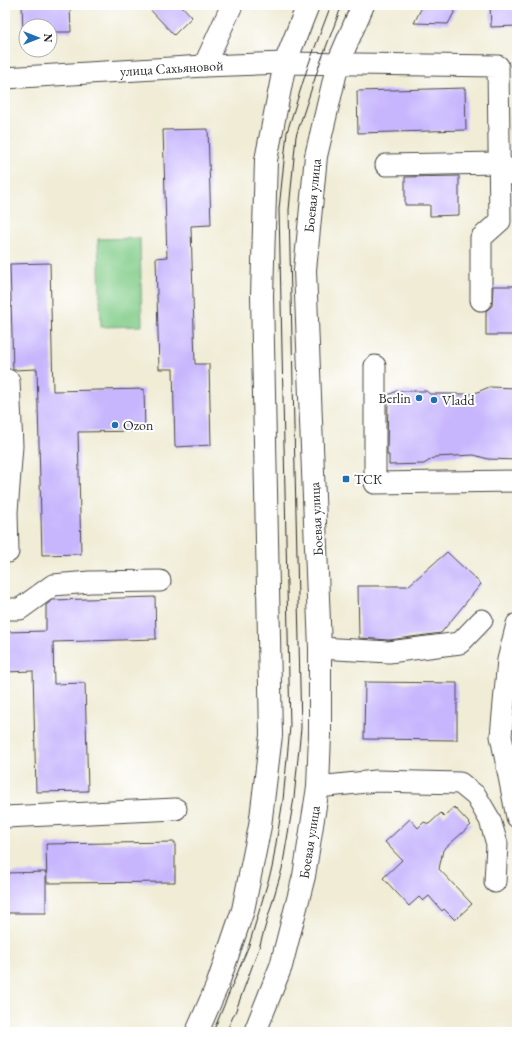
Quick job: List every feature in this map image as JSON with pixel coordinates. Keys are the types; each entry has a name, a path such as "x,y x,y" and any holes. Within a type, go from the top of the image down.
{"main road":[{"path":"197,1032 217,986 243,910 260,826 271,735 262,296 266,160 285,63 308,5"},
{"name":"Боевая улица","path":"255,1032 281,966 304,876 318,787 320,734 320,648 306,270 316,156 338,63 363,5"}],"street":[{"path":"204,66 232,5"},
{"name":"улица Сахьяновой","path":"5,78 204,66 285,63 498,66 499,163"},
{"path":"481,300 481,238 500,221 499,163"},
{"path":"386,165 499,163 517,176"},
{"path":"375,366 375,483 517,481"},
{"path":"5,379 9,381 12,446 7,512 8,552"},
{"path":"5,609 20,609 53,585 90,582 160,580"},
{"path":"320,648 389,652 460,643 482,620"},
{"path":"517,624 508,660 501,736 517,817"},
{"path":"318,787 376,781 460,783 476,796 490,820 497,844 495,882"},
{"path":"5,817 176,809"}],"green space":[{"path":"140,238 142,326 101,327 98,239"}],"building":[{"path":"22,5 70,5 71,32 58,32 58,18 22,18"},
{"path":"146,5 181,5 192,17 174,35"},
{"path":"423,5 458,5 448,24 414,23"},
{"path":"490,5 517,5 517,26 491,27"},
{"path":"465,88 466,130 358,133 357,91"},
{"path":"208,129 211,225 191,226 195,364 209,364 211,445 175,447 173,369 159,369 156,258 167,257 163,130"},
{"path":"459,176 459,215 430,216 430,205 405,205 405,177"},
{"path":"50,263 53,391 144,389 145,431 78,432 81,554 42,555 37,369 13,370 10,264"},
{"path":"493,286 517,286 517,335 486,335 486,311 492,306"},
{"path":"489,387 517,388 517,460 488,459 474,455 435,457 424,464 389,465 389,455 387,455 388,395 397,391 426,391 430,394 473,394"},
{"path":"447,552 481,584 441,633 389,640 359,638 358,586 408,586"},
{"path":"155,597 156,639 53,642 54,684 85,683 88,791 36,792 33,671 5,672 5,632 46,631 46,605 53,600"},
{"path":"365,682 457,683 457,740 364,739"},
{"path":"454,807 471,825 443,850 439,869 472,904 455,920 444,909 442,911 429,896 423,901 419,897 409,906 383,878 402,860 385,842 410,819 418,828 424,822 429,824 441,813 444,816"},
{"path":"175,842 175,882 47,883 46,844"},
{"path":"46,872 46,913 5,913 5,873"}],"tram line":[{"path":"213,1032 249,945 272,868 283,800 290,727 279,209 287,132 309,63 331,5"},
{"path":"226,1032 236,1010 259,948 282,869 294,798 301,728 289,210 296,136 320,63 342,5"}],"place":[{"name":"Berlin","path":"419,398"},
{"name":"Vladd","path":"434,400"},
{"name":"Ozon","path":"115,425"},
{"name":"ТСК","path":"346,479"}]}
